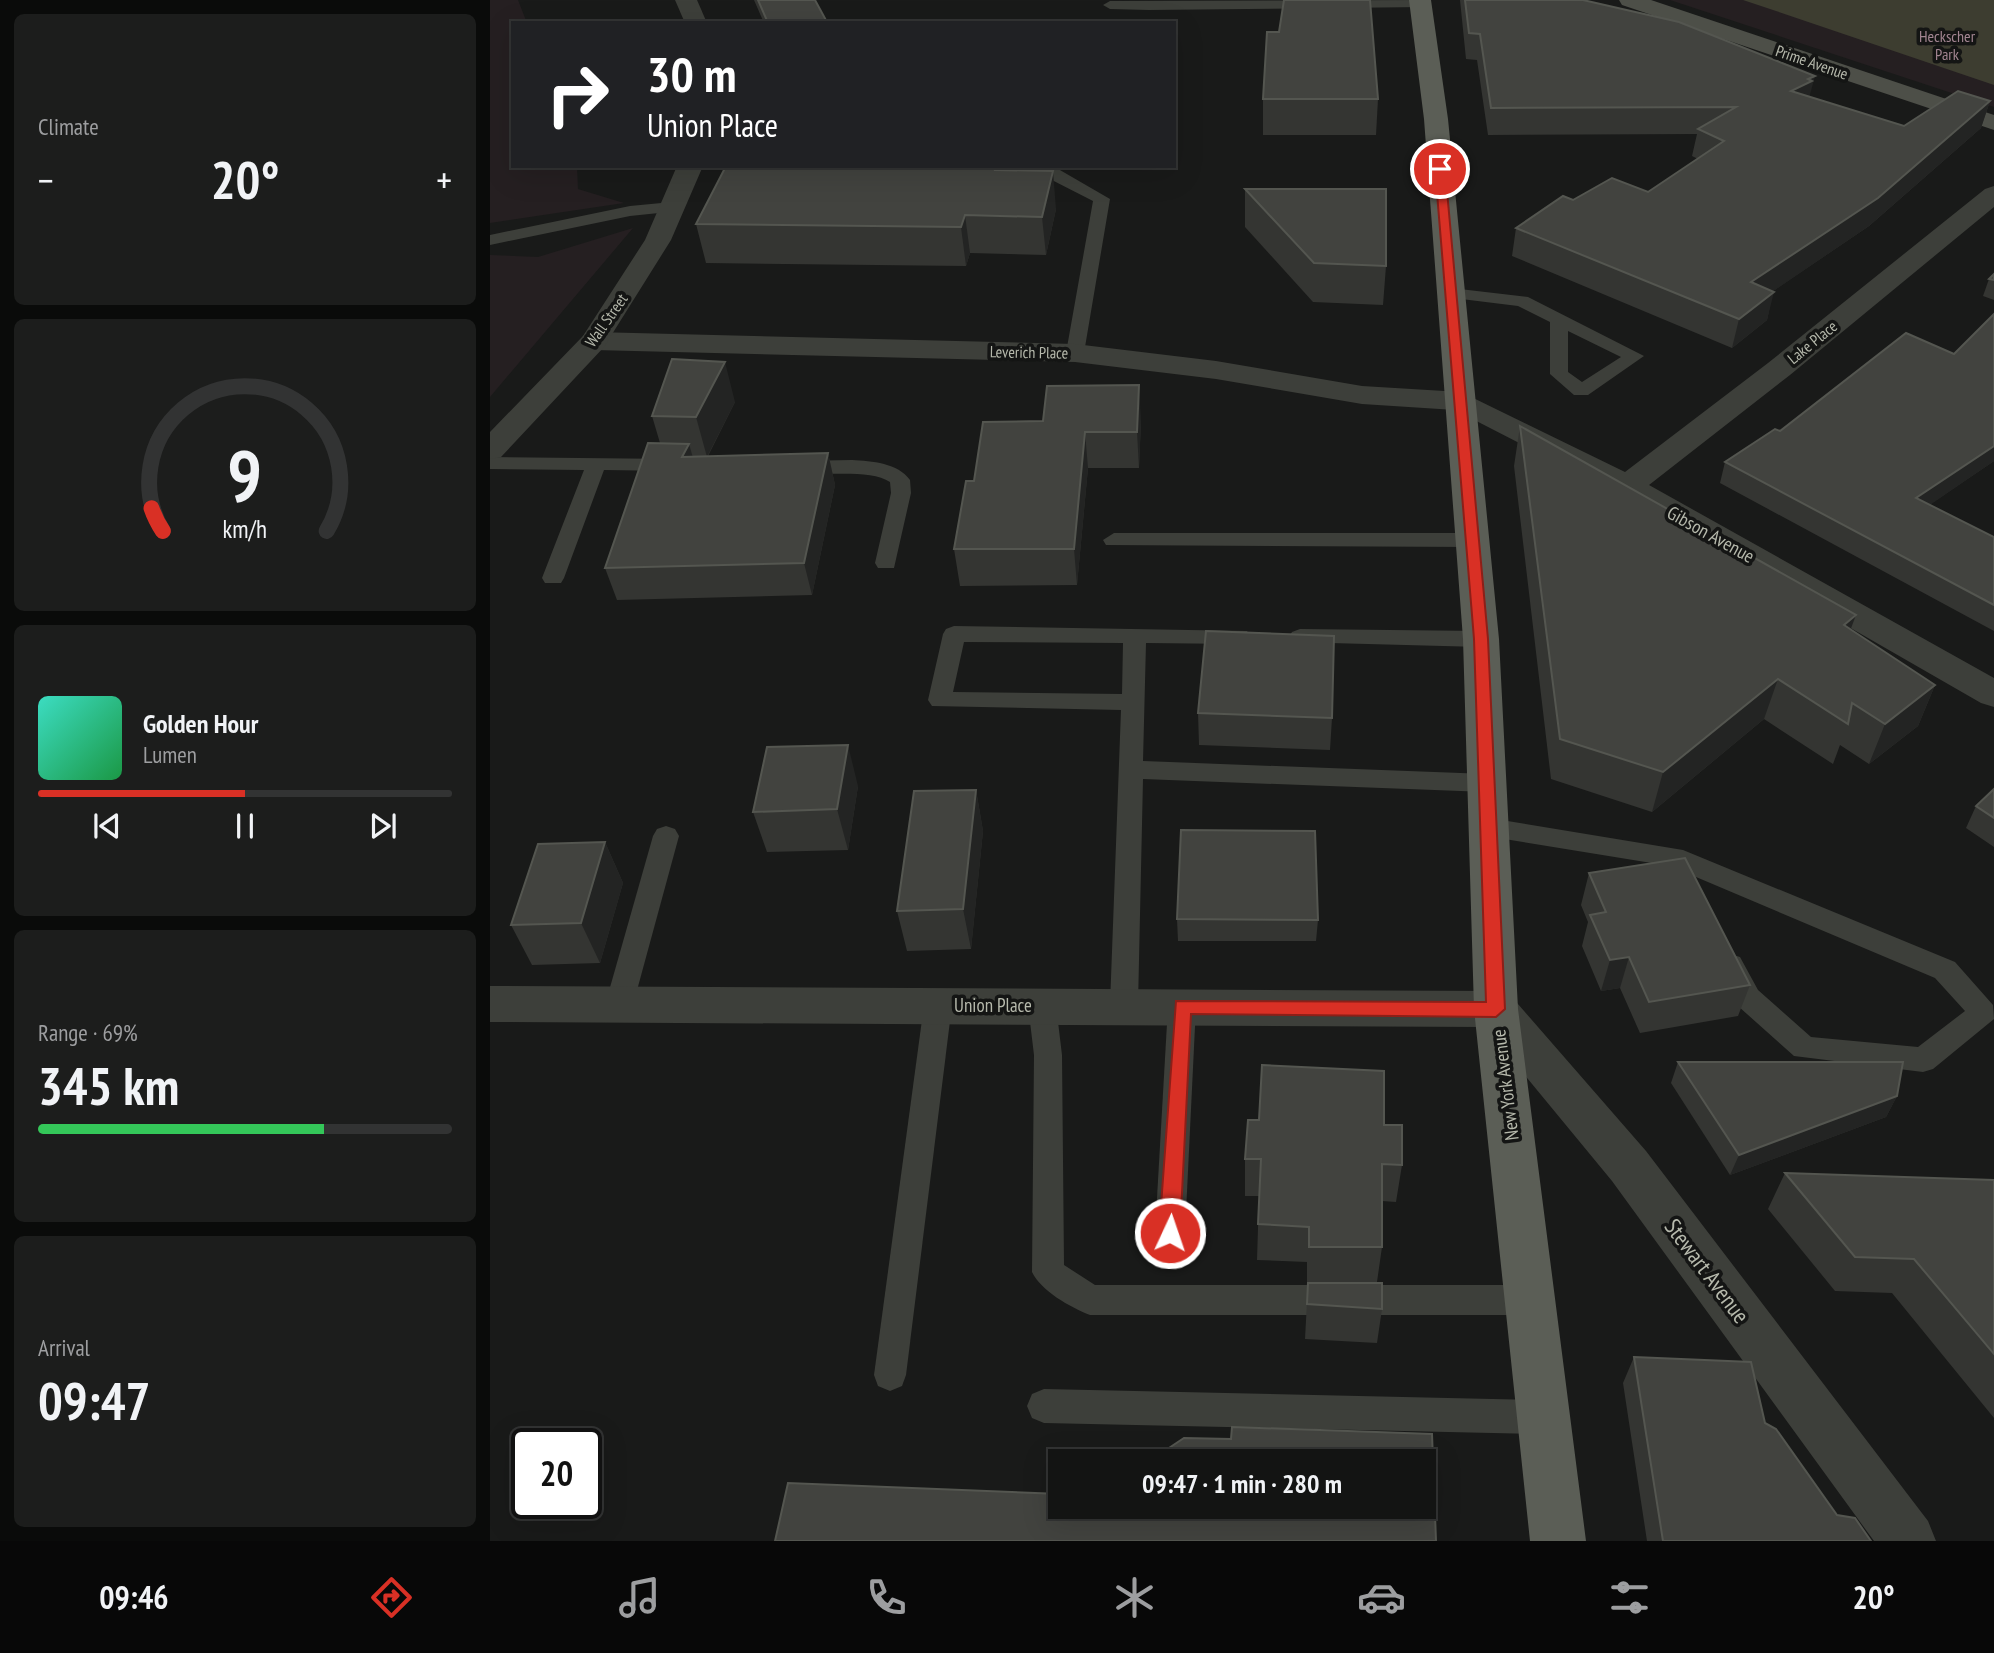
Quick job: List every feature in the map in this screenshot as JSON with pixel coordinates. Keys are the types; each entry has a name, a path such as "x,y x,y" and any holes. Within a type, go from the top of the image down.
{"main road":[{"name":"Prime Avenue","path":"1630,0 1994,123"},
{"name":"New York Avenue","path":"1420,2 1436,120 1481,639 1496,1009 1558,1541"}],"street":[{"path":"686,0 695,21"},
{"name":"Wall Street","path":"490,450 594,341 658,240 689,168"},
{"name":"Lake Place","path":"1627,486 1780,369 1994,194"},
{"name":"Leverich Place","path":"594,341 1075,353 1216,370 1362,395 1461,401"},
{"name":"Gibson Avenue","path":"1461,401 1627,486 1994,694"},
{"name":"Union Place","path":"490,1004 1124,1005 1496,1009"},
{"name":"Stewart Avenue","path":"1496,1009 1629,1166 1908,1541"}],"lane":[{"path":"1110,5 1235,7 1262,3 1420,2"},
{"path":"1046,168 1050,173 1102,199 1075,353"},
{"path":"490,240 630,211 672,207"},
{"path":"1451,293 1522,301 1559,318"},
{"path":"490,463 690,466"},
{"path":"553,578 596,464"},
{"path":"784,467 877,468 893,472 900,480 901,493 886,563"},
{"path":"1114,540 1473,540"},
{"path":"1133,702 940,699 954,634 1257,636"},
{"path":"1124,1005 1135,635"},
{"path":"1284,637 1481,639"},
{"path":"1131,771 1487,783"},
{"path":"1489,828 1674,857 1945,970 1983,1013 1923,1060 1804,1048 1748,998 1717,939"},
{"path":"619,1005 666,836"},
{"path":"1674,857 1692,892"},
{"path":"890,1375 937,1005"},
{"path":"1042,1005 1048,1055 1048,1272 1090,1300 1530,1300"},
{"path":"1170,1233 1182,1006"},
{"path":"1044,1406 1543,1417"}],"green space":[{"path":"490,0 518,0 526,21 511,21 511,168 577,168 578,189 624,203 490,223"},
{"name":"Heckscher Park","path":"1670,0 1994,0 1994,107"},
{"path":"633,228 490,397 490,255 538,257"}],"shaded area":[{"name":"Heckscher Park","path":"1743,0 1994,0 1994,85 1776,11"}],"building":[{"path":"758,0 815,0 826,21 767,21"},
{"path":"1284,0 1370,0 1378,99 1263,99 1267,32 1279,32"},
{"path":"1465,0 1583,0 1679,22 1815,76 1808,79 1812,81 1791,91 1904,126 1958,91 1990,101 1878,198 1751,282 1774,292 1739,319 1516,228 1563,196 1573,200 1612,178 1648,192 1724,141 1698,129 1736,107 1491,108 1480,34 1469,33"},
{"path":"725,168 996,168 1053,171 1042,217 965,215 961,227 696,224"},
{"path":"1245,189 1386,189 1386,266 1314,263"},
{"path":"1994,314 1994,446 1916,498 1994,537 1994,605 1725,462 1775,429 1780,431 1906,333 1954,354"},
{"path":"672,359 725,362 696,417 652,416"},
{"path":"1139,385 1137,432 1085,432 1074,549 954,549 966,481 974,481 983,422 1043,421 1047,386"},
{"path":"1520,426 1856,615 1844,625 1935,685 1885,724 1852,703 1848,724 1778,679 1663,772 1560,739"},
{"path":"648,443 689,444 682,457 828,453 804,563 605,568"},
{"path":"1206,631 1334,636 1332,718 1198,713"},
{"path":"848,745 837,809 753,812 767,747"},
{"path":"1994,789 1994,818 1976,806"},
{"path":"976,790 963,909 897,911 914,791"},
{"path":"1181,830 1315,831 1318,920 1177,919"},
{"path":"605,842 581,923 511,925 538,844"},
{"path":"1685,858 1750,985 1649,1002 1629,957 1610,960 1590,915 1606,912 1589,873"},
{"path":"1678,1062 1903,1062 1897,1096 1739,1155"},
{"path":"1262,1065 1384,1071 1384,1125 1402,1125 1402,1165 1382,1164 1382,1247 1309,1247 1309,1227 1258,1224 1261,1159 1245,1159 1248,1120 1259,1120"},
{"path":"1785,1173 1994,1180 1994,1354 1914,1259 1855,1257"},
{"path":"1308,1283 1382,1283 1382,1309 1307,1304"},
{"path":"1634,1357 1751,1362 1765,1423 1776,1429 1837,1515 1855,1518 1871,1541 1663,1541"},
{"path":"1232,1427 1432,1434 1433,1449 1168,1449 1184,1438 1231,1439"},
{"path":"788,1483 1048,1494 1048,1519 1435,1519 1436,1541 775,1541"}],"route":[{"path":"1170,1233 1182,1006 1496,1009 1481,639 1440,169"}]}
